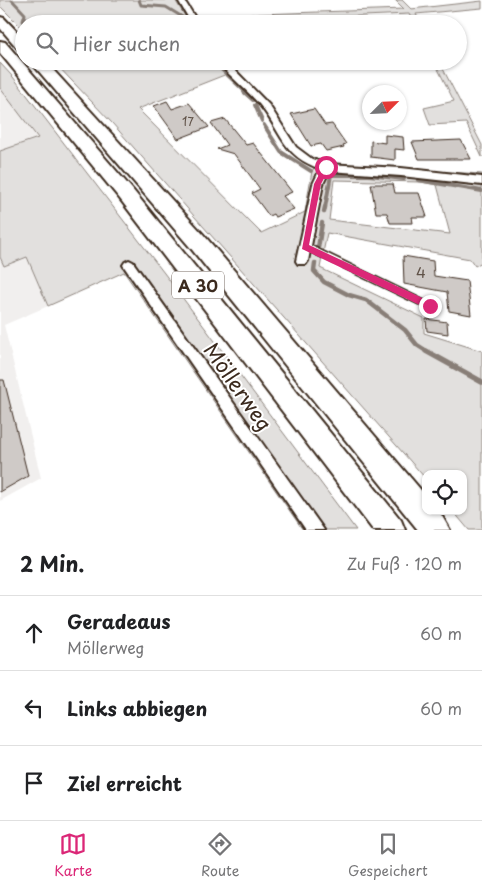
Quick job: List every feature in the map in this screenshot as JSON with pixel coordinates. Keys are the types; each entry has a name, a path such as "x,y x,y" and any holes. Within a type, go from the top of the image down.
{"highway":[{"path":"0,21 15,37"},
{"name":"A 30","path":"0,45 15,63"},
{"name":"A 30","path":"21,70 132,201 391,530"},
{"name":"A 30","path":"45,70 196,240 436,530"}],"street":[{"path":"181,0 190,15"},
{"path":"230,70 266,107 283,136 294,149 309,161 326,167 482,181"},
{"path":"302,261 318,184 326,167"},
{"name":"Möllerweg","path":"129,266 316,530"}],"lane":[{"path":"304,246 430,306"}],"shaded area":[{"path":"0,0 175,0 184,15 15,15 15,21 0,6"},
{"path":"395,0 402,0 411,9 482,1 482,8 416,15 232,15 404,9"},
{"path":"0,63 13,77 164,273 356,530 303,530 124,272 48,306 27,257 4,266 0,257 0,151 38,138 0,88"},
{"path":"62,70 223,70 227,74 138,109 261,233 305,212 312,171 319,160 345,166 482,174 482,262 475,266 470,259 327,233 320,268 424,318 424,333 482,351 482,530 469,530 456,515 467,515 467,470 422,470 422,474 112,123","holes":["334,180 421,182 437,185 450,234 329,220"]},
{"path":"438,70 444,70 482,145 482,157 466,123 430,125 424,108 454,101"},
{"path":"0,88 39,138 0,151"},
{"path":"0,257 4,266 27,257 48,306 4,325 41,478 0,501"}],"building":[{"path":"167,101 172,109 189,103 209,127 178,139 154,106"},
{"path":"314,109 325,125 332,124 346,144 343,145 344,147 326,151 321,144 311,146 291,114"},
{"path":"225,119 246,145 253,143 292,192 283,196 294,209 275,217 273,214 269,216 252,193 260,189 234,154 217,149 227,145 211,123"},
{"path":"385,135 403,137 404,150 395,149 395,160 371,157 371,141 385,143"},
{"path":"461,140 471,159 419,159 412,142"},
{"path":"371,184 393,184 395,193 419,193 427,217 412,217 413,223 390,223 387,213 376,213"},
{"path":"403,256 433,261 434,276 467,281 471,315 449,311 447,292 404,284"},
{"path":"426,319 447,322 448,334 427,331"},
{"path":"0,380 4,380 28,476 0,492"}],"waterway":[{"path":"12,0 25,15"},
{"path":"139,0 141,5 166,7 179,15"},
{"path":"222,70 246,93"},
{"path":"244,92 253,100"},
{"path":"255,105 262,121"},
{"path":"264,125 281,152 311,171"},
{"path":"325,208 331,175 369,175 404,179"},
{"path":"418,180 482,191"},
{"path":"324,212 325,207"},
{"path":"318,248 322,223"},
{"path":"315,263 314,271 324,282 349,295 366,300 405,330 417,345 428,352"},
{"path":"426,351 482,382"}],"route":[{"path":"326,167 318,184 304,246 430,306"}]}
